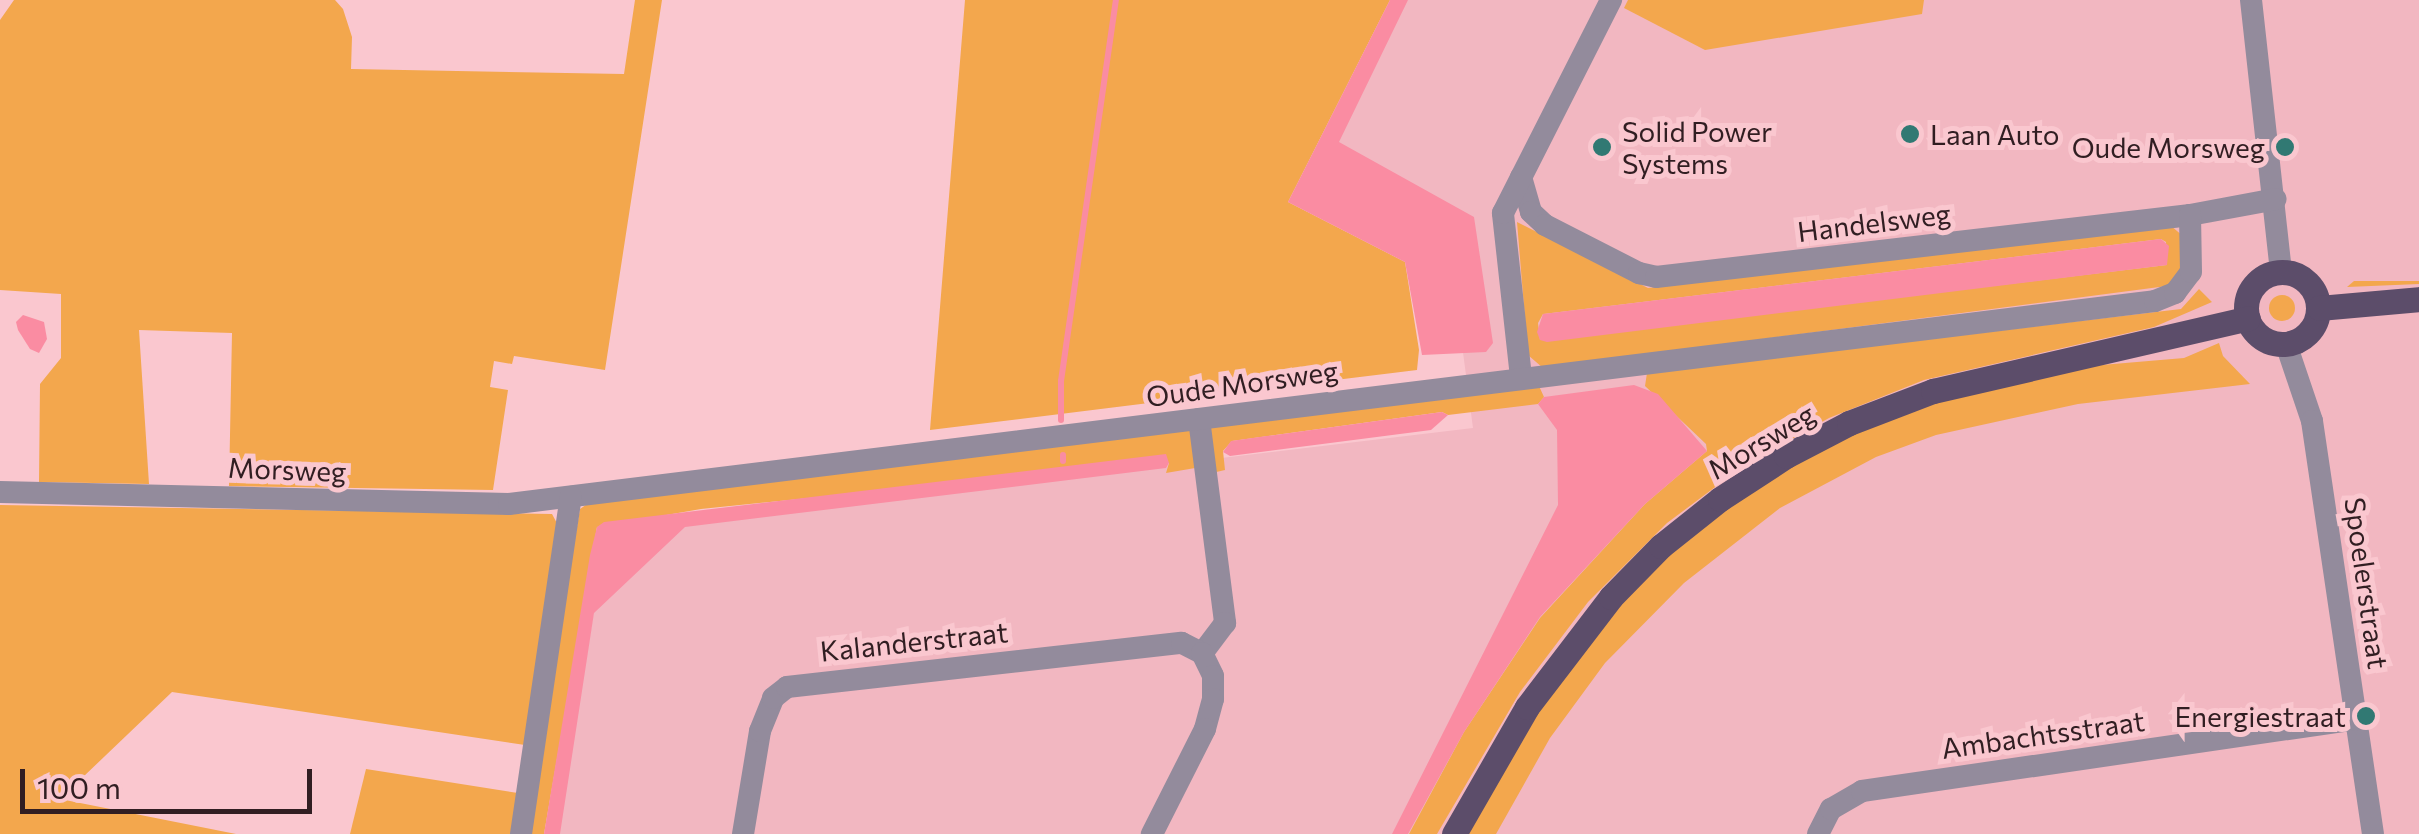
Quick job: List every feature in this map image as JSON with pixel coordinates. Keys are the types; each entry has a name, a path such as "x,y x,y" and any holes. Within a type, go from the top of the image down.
{"main road":[{"path":"2281,272 2307,282 2319,308 2310,332 2286,344 2258,335 2248,318 2247,300 2256,283 2281,272"},
{"path":"2319,308 2419,299"},
{"name":"Morsweg","path":"1454,834 1527,707 1611,596 1662,546 1720,499 1786,456 1849,423 1933,391 2248,318"}],"street":[{"path":"1521,377 1503,213 1612,0"},
{"path":"2251,0 2276,199 2281,272"},
{"name":"Handelsweg","path":"1520,177 1531,212 1545,225 1638,273 1656,277 2190,214 2276,199"},
{"name":"Oude Morsweg","path":"571,496 2166,298 2191,272 2190,214"},
{"name":"Spoelerstraat","path":"2286,344 2312,422 2373,834"},
{"path":"1152,834 1210,713 1214,685 1202,653 1225,623 1199,420"},
{"name":"Morsweg","path":"0,492 509,504 571,496"},
{"path":"521,834 571,496"},
{"name":"Kalanderstraat","path":"743,834 760,731 773,698 786,688 823,680 1174,643 1202,653"},
{"name":"Ambachtsstraat","path":"1818,834 1831,809 1862,791 2357,720"}],"shaded area":[{"path":"14,0 335,0 343,9 352,37 351,69 624,74 635,0 662,0 605,370 514,356 512,364 494,361 490,387 508,390 493,490 229,486 232,333 139,330 149,484 39,482 40,384 61,358 61,294 0,290 0,20"},
{"path":"965,0 1390,0 1288,202 1405,262 1419,350 1417,370 930,430"},
{"path":"1390,0 1408,0 1339,142 1474,217 1493,343 1486,352 1422,355 1405,262 1288,202"},
{"path":"1403,0 2419,0 2419,834 558,834 607,531 1473,428 1448,239 1314,173"},
{"path":"1628,0 1924,0 1922,14 1705,50 1624,8"},
{"path":"1517,222 1648,288 2170,225 2184,237 2186,265 2167,286 1543,368 1528,355","holes":["2161,239 2166,242 2167,265 1540,340 1538,323 1543,314"]},
{"path":"2161,239 2169,246 2167,265 1547,342 1540,340 1537,332 1543,314"},
{"path":"2354,281 2419,281 2419,284 2347,287"},
{"path":"2199,289 2212,302 2154,327 1924,380 1829,418 1742,467 1667,523 1588,602 1520,692 1437,834 1409,834 1464,732 1540,618 1645,504 1707,451 1706,444 1645,386 1647,373 2181,309"},
{"path":"2282,295 2291,299 2295,308 2291,317 2282,321 2273,317 2269,308 2273,299"},
{"path":"23,315 44,322 47,339 39,353 30,349 18,330 16,322"},
{"path":"2219,343 2223,356 2250,384 2078,404 1936,435 1876,457 1780,508 1684,583 1605,663 1550,738 1496,834 1460,834 1562,669 1678,540 1808,453 1925,403 2078,367 2184,358"},
{"path":"1634,385 1658,394 1707,451 1645,504 1540,617 1464,732 1408,834 1392,834 1558,505 1557,430 1538,404 1544,397"},
{"path":"1539,386 1544,397 1538,404 1448,415 1442,412 1232,441 1223,451 1225,470 1212,473 1209,425"},
{"path":"1442,412 1448,415 1431,430 1230,456 1223,452 1231,441"},
{"path":"1190,428 1201,467 1166,473 1169,463 829,496 701,509 597,527 544,834 525,834 580,509 590,502"},
{"path":"1166,454 1166,468 685,527 594,613 560,834 544,834 590,555 597,527 604,522"},
{"path":"0,505 552,514 559,527 525,745 172,692 60,799 236,834 0,834"},
{"path":"366,769 518,793 512,834 350,834"}],"waterway":[{"path":"1061,420 1061,381 1116,0"},
{"path":"1063,455 1063,461"}],"place":[{"name":"Laan Auto","path":"1910,134"},
{"name":"Solid Power Systems","path":"1602,147"},
{"name":"Oude Morsweg","path":"2285,147"},
{"name":"Energiestraat","path":"2366,716"}]}
